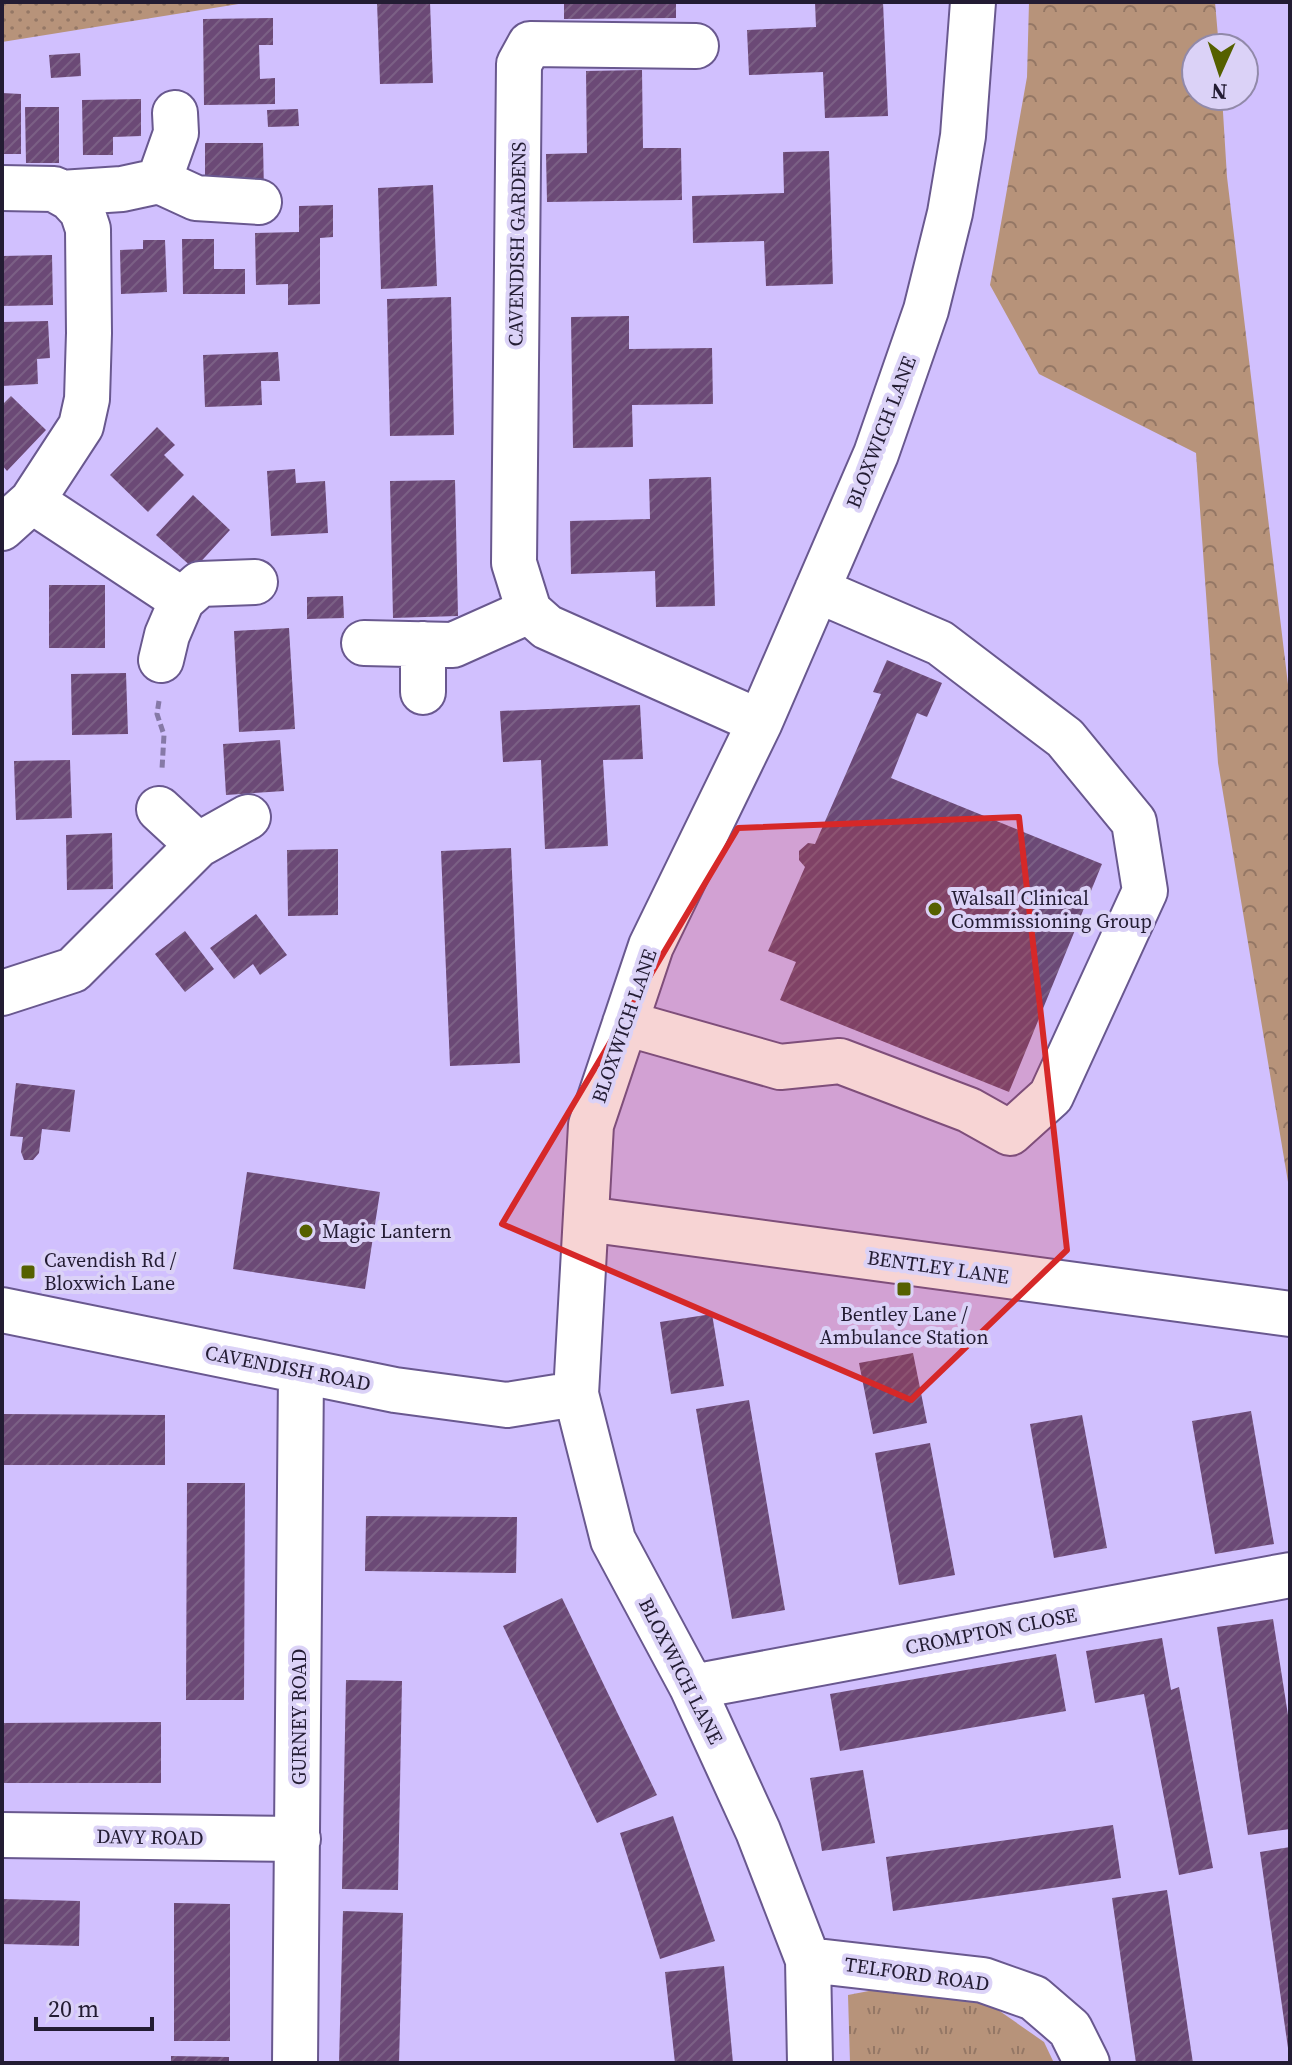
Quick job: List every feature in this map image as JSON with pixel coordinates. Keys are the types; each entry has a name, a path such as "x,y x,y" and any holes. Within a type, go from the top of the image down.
{"street":[{"name":"BLOXWICH LANE","path":"810,2063 808,1960 758,1831 692,1687 613,1540 576,1394 591,1125 651,946 760,722 876,454 926,310 950,213 963,136 973,2"},
{"name":"CAVENDISH GARDENS","path":"529,611 514,563 519,64 530,44 696,46"},
{"path":"159,181 176,133 175,113"},
{"path":"61,193 122,189 159,181 196,198 259,202"},
{"path":"2,188 54,189 70,198 82,211 88,229 87,399 81,426 17,515 182,600"},
{"path":"161,660 167,635 182,600 200,584 255,582"},
{"path":"625,1023 780,1067 840,1061 969,1110 1010,1133 1051,1096 1127,932 1145,891 1134,822 1065,738 940,643 817,590"},
{"path":"364,643 453,645 529,611 547,627 760,722"},
{"path":"423,644 423,692"},
{"path":"159,809 198,845"},
{"path":"2,993 73,970 198,845 248,817"},
{"name":"BENTLEY LANE","path":"586,1219 1290,1314"},
{"name":"CAVENDISH ROAD","path":"2,1310 395,1390 507,1405 576,1394"},
{"name":"GURNEY ROAD","path":"295,2063 301,1372"},
{"name":"CROMPTON CLOSE","path":"692,1687 1290,1575"},
{"name":"DAVY ROAD","path":"2,1835 298,1839"},
{"name":"TELFORD ROAD","path":"808,1960 983,1980 1034,1998 1070,2029 1087,2063"}],"path":[{"path":"159,809 164,735 157,714 161,660"}],"highlighted area":[{"path":"1019,817 1067,1250 911,1400 502,1224 738,828"}],"green space":[{"path":"2,2 251,2 2,42"},
{"path":"1029,2 1215,2 1218,32 1180,32 1180,112 1223,112 1227,177 1290,701 1290,1194 1218,763 1196,453 1039,374 990,285 1027,77"},
{"path":"900,1985 991,2005 1044,2042 1054,2063 850,2063 848,1995"}],"building":[{"path":"377,2 430,2 433,83 380,84"},
{"path":"564,2 676,2 676,18 564,19"},
{"path":"815,2 883,2 888,116 825,118 823,72 749,75 747,30 816,27"},
{"path":"273,18 273,45 259,45 260,79 275,78 275,104 204,105 203,19"},
{"path":"80,53 81,76 51,78 49,55"},
{"path":"642,70 643,148 681,148 682,200 547,202 546,154 587,153 586,71"},
{"path":"2,93 21,94 21,154 2,154"},
{"path":"141,99 141,136 113,137 113,155 83,155 82,100"},
{"path":"25,107 59,107 59,163 26,163"},
{"path":"298,109 299,126 268,127 267,110"},
{"path":"205,143 263,143 264,193 205,194"},
{"path":"829,151 833,284 766,286 764,241 693,243 692,196 784,193 783,152"},
{"path":"433,185 437,286 381,289 378,188"},
{"path":"333,205 333,237 320,238 320,304 288,305 288,284 256,285 255,233 299,232 299,206"},
{"path":"182,239 214,239 214,269 245,269 245,294 183,294"},
{"path":"143,240 165,240 167,292 121,294 120,250 143,249"},
{"path":"52,255 53,305 2,306 2,256"},
{"path":"451,297 454,435 390,436 387,299"},
{"path":"629,316 629,349 712,348 713,404 632,405 633,447 573,448 571,317"},
{"path":"48,321 50,358 37,359 38,384 2,386 2,322"},
{"path":"278,352 280,381 261,381 262,405 205,407 203,355"},
{"path":"11,396 46,430 7,471 2,465 2,405"},
{"path":"157,427 175,445 164,455 184,475 148,512 110,475"},
{"path":"295,469 296,483 325,481 328,533 271,536 267,471"},
{"path":"711,477 715,606 656,607 655,571 571,574 570,521 650,519 649,479"},
{"path":"455,480 458,616 393,618 390,481"},
{"path":"193,495 230,530 194,569 156,535"},
{"path":"49,585 105,585 105,648 49,648"},
{"path":"343,596 344,618 307,619 307,597"},
{"path":"289,628 295,729 239,732 234,631"},
{"name":"Walsall Clinical Commissioning Group","path":"887,660 942,683 927,717 917,713 891,778 1102,864 1009,1092 780,1000 796,962 768,951 805,867 799,860 799,851 808,843 815,844 881,694 873,692"},
{"path":"126,673 128,734 72,735 71,674"},
{"path":"640,705 643,759 603,760 608,846 545,849 541,760 503,762 500,711"},
{"path":"280,740 284,791 226,795 223,744"},
{"path":"70,760 72,818 16,820 14,761"},
{"path":"112,833 113,889 67,890 66,835"},
{"path":"511,848 520,1063 450,1066 441,851"},
{"path":"338,849 338,915 288,916 287,850"},
{"path":"256,914 287,955 260,975 253,964 234,979 210,948"},
{"path":"185,931 214,969 185,992 155,954"},
{"path":"16,1083 75,1090 70,1132 42,1129 39,1153 33,1160 24,1160 21,1152 23,1137 10,1136"},
{"name":"Magic Lantern","path":"247,1172 380,1192 365,1289 233,1269"},
{"path":"712,1314 724,1386 671,1394 660,1322"},
{"path":"913,1353 927,1423 873,1434 859,1363"},
{"path":"749,1400 785,1610 732,1619 696,1409"},
{"path":"1251,1411 1274,1544 1215,1554 1192,1421"},
{"path":"2,1414 165,1415 165,1465 2,1465"},
{"path":"1082,1415 1107,1548 1054,1558 1030,1424"},
{"path":"930,1443 955,1575 899,1585 875,1453"},
{"path":"187,1483 245,1483 244,1700 186,1700"},
{"path":"366,1516 517,1517 516,1573 365,1571"},
{"path":"562,1598 657,1795 597,1823 503,1626"},
{"path":"1273,1619 1290,1728 1290,1829 1248,1835 1217,1627"},
{"path":"1162,1638 1171,1690 1179,1687 1213,1868 1179,1875 1144,1694 1095,1703 1086,1651"},
{"path":"1056,1654 1066,1711 840,1751 830,1694"},
{"path":"346,1680 402,1681 398,1890 342,1889"},
{"path":"161,1722 161,1783 2,1783 2,1723"},
{"path":"863,1770 875,1843 822,1851 810,1778"},
{"path":"673,1816 715,1941 660,1959 620,1833"},
{"path":"1113,1825 1121,1878 893,1911 886,1857"},
{"path":"1290,1847 1290,2048 1288,2048 1260,1852"},
{"path":"1167,1890 1193,2063 1136,2063 1112,1898"},
{"path":"2,1899 80,1901 79,1946 2,1944"},
{"path":"174,1903 230,1904 230,2041 174,2041"},
{"path":"343,1911 403,1913 399,2063 339,2063"},
{"path":"724,1966 733,2063 675,2063 665,1972"},
{"path":"171,2056 229,2057 229,2063 171,2063"}],"place":[{"name":"Walsall Clinical Commissioning Group","path":"935,909"},
{"name":"Magic Lantern","path":"306,1231"},
{"name":"Cavendish Rd / Bloxwich Lane","path":"28,1272"},
{"name":"Bentley Lane / Ambulance Station","path":"904,1289"}]}
